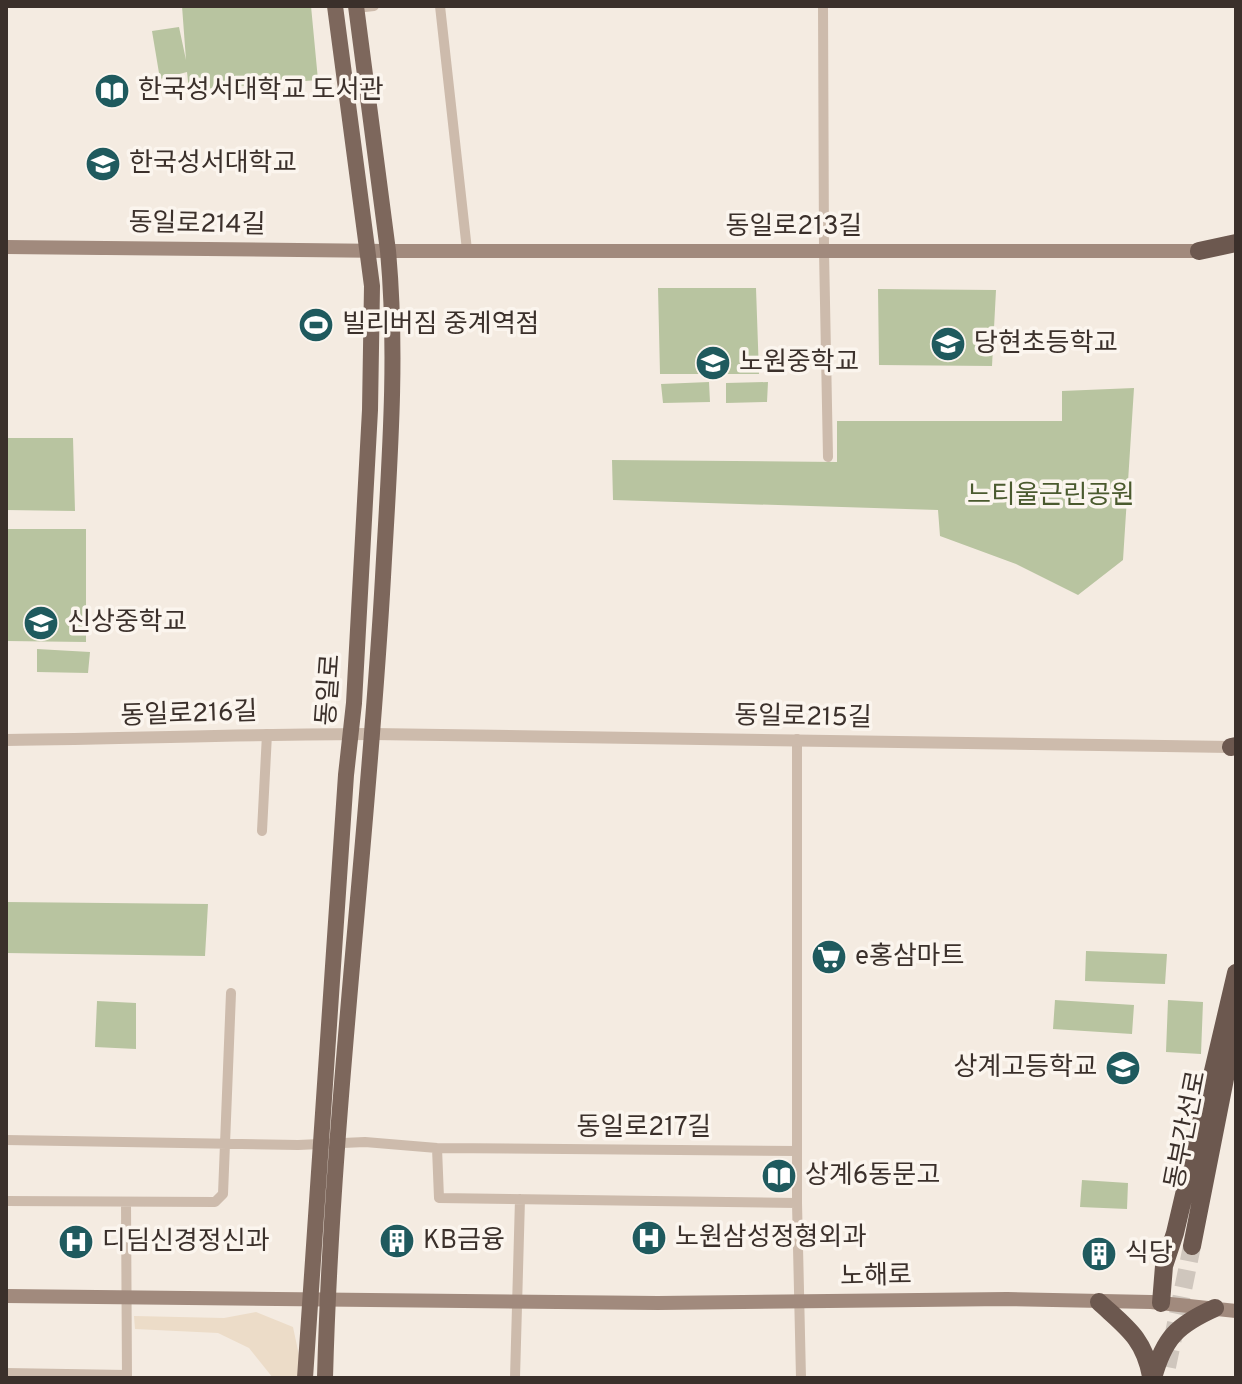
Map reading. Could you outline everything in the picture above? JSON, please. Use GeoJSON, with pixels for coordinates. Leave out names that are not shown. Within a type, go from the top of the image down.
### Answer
{"type":"FeatureCollection","features":[{"type":"Feature","properties":{"kind":"highway"},"geometry":{"type":"LineString","coordinates":[[1199,251],[1236,243]]}},
{"type":"Feature","properties":{"kind":"highway"},"geometry":{"type":"LineString","coordinates":[[1199,251],[1216,250],[1236,255]]}},
{"type":"Feature","properties":{"kind":"highway"},"geometry":{"type":"LineString","coordinates":[[1161,1303],[1164,1266],[1175,1233],[1236,973]]}},
{"type":"Feature","properties":{"kind":"highway","name":"동부간선로"},"geometry":{"type":"LineString","coordinates":[[1192,1246],[1236,1023]]}},
{"type":"Feature","properties":{"kind":"highway"},"geometry":{"type":"LineString","coordinates":[[1099,1302],[1137,1338],[1159,1375]]}},
{"type":"Feature","properties":{"kind":"highway"},"geometry":{"type":"LineString","coordinates":[[1159,1375],[1164,1345],[1175,1331],[1191,1318],[1215,1308]]}},
{"type":"Feature","properties":{"kind":"main road","name":"동일로"},"geometry":{"type":"LineString","coordinates":[[325,1378],[330,1301],[329,1143],[370,410],[372,286],[335,6]]}},
{"type":"Feature","properties":{"kind":"main road","name":"동일로"},"geometry":{"type":"LineString","coordinates":[[305,1378],[310,1301],[373,734],[392,412],[388,251],[356,7]]}},
{"type":"Feature","properties":{"kind":"main road","name":"동일로214길"},"geometry":{"type":"LineString","coordinates":[[6,247],[388,251]]}},
{"type":"Feature","properties":{"kind":"main road","name":"동일로213길"},"geometry":{"type":"LineString","coordinates":[[388,251],[1199,251]]}},
{"type":"Feature","properties":{"kind":"main road","name":"노해로"},"geometry":{"type":"LineString","coordinates":[[6,1296],[801,1303],[1007,1299],[1161,1303],[1235,1311]]}},
{"type":"Feature","properties":{"kind":"street","name":"동일로"},"geometry":{"type":"LineString","coordinates":[[356,7],[374,6]]}},
{"type":"Feature","properties":{"kind":"street"},"geometry":{"type":"LineString","coordinates":[[440,6],[467,250]]}},
{"type":"Feature","properties":{"kind":"street"},"geometry":{"type":"LineString","coordinates":[[823,6],[828,457]]}},
{"type":"Feature","properties":{"kind":"street"},"geometry":{"type":"LineString","coordinates":[[262,831],[267,734]]}},
{"type":"Feature","properties":{"kind":"street","name":"동일로216길"},"geometry":{"type":"LineString","coordinates":[[6,740],[373,734]]}},
{"type":"Feature","properties":{"kind":"street","name":"동일로215길"},"geometry":{"type":"LineString","coordinates":[[373,734],[1234,747]]}},
{"type":"Feature","properties":{"kind":"street"},"geometry":{"type":"LineString","coordinates":[[797,739],[797,1203],[801,1378]]}},
{"type":"Feature","properties":{"kind":"street"},"geometry":{"type":"LineString","coordinates":[[6,1201],[215,1202],[223,1194],[231,993]]}},
{"type":"Feature","properties":{"kind":"street","name":"동일로217길"},"geometry":{"type":"LineString","coordinates":[[6,1140],[224,1145],[365,1142],[437,1148],[797,1151]]}},
{"type":"Feature","properties":{"kind":"street"},"geometry":{"type":"LineString","coordinates":[[437,1148],[439,1198],[797,1203]]}},
{"type":"Feature","properties":{"kind":"street"},"geometry":{"type":"LineString","coordinates":[[515,1378],[520,1199]]}},
{"type":"Feature","properties":{"kind":"street"},"geometry":{"type":"LineString","coordinates":[[6,1373],[127,1377],[126,1202]]}},
{"type":"Feature","properties":{"kind":"green space"},"geometry":{"type":"Polygon","coordinates":[[[182,6],[311,6],[318,80],[189,90],[187,72],[160,79],[152,31],[179,27],[186,60],[182,6]]]}},
{"type":"Feature","properties":{"kind":"green space"},"geometry":{"type":"Polygon","coordinates":[[[658,288],[756,288],[759,374],[660,374],[658,288]]]}},
{"type":"Feature","properties":{"kind":"green space"},"geometry":{"type":"Polygon","coordinates":[[[878,289],[996,290],[992,366],[879,365],[878,289]]]}},
{"type":"Feature","properties":{"kind":"green space"},"geometry":{"type":"Polygon","coordinates":[[[709,382],[710,402],[663,403],[661,384],[709,382]]]}},
{"type":"Feature","properties":{"kind":"green space"},"geometry":{"type":"Polygon","coordinates":[[[768,382],[767,402],[726,403],[726,383],[768,382]]]}},
{"type":"Feature","properties":{"kind":"green space","name":"느티울근린공원"},"geometry":{"type":"Polygon","coordinates":[[[1134,388],[1123,560],[1078,595],[1016,564],[940,536],[938,510],[613,500],[612,460],[837,462],[837,421],[1062,421],[1062,391],[1134,388]]]}},
{"type":"Feature","properties":{"kind":"green space"},"geometry":{"type":"Polygon","coordinates":[[[6,438],[73,438],[75,511],[6,510],[6,438]]]}},
{"type":"Feature","properties":{"kind":"green space"},"geometry":{"type":"Polygon","coordinates":[[[6,529],[86,529],[86,642],[6,641],[6,529]]]}},
{"type":"Feature","properties":{"kind":"green space"},"geometry":{"type":"Polygon","coordinates":[[[37,649],[90,652],[88,673],[37,672],[37,649]]]}},
{"type":"Feature","properties":{"kind":"green space"},"geometry":{"type":"Polygon","coordinates":[[[6,902],[208,904],[205,956],[6,953],[6,902]]]}},
{"type":"Feature","properties":{"kind":"green space"},"geometry":{"type":"Polygon","coordinates":[[[1086,951],[1167,954],[1165,984],[1085,981],[1086,951]]]}},
{"type":"Feature","properties":{"kind":"green space"},"geometry":{"type":"Polygon","coordinates":[[[1055,1000],[1134,1005],[1132,1034],[1053,1029],[1055,1000]]]}},
{"type":"Feature","properties":{"kind":"green space"},"geometry":{"type":"Polygon","coordinates":[[[1168,1000],[1203,1002],[1201,1054],[1166,1052],[1168,1000]]]}},
{"type":"Feature","properties":{"kind":"green space"},"geometry":{"type":"Polygon","coordinates":[[[97,1001],[136,1003],[136,1049],[95,1047],[97,1001]]]}},
{"type":"Feature","properties":{"kind":"green space"},"geometry":{"type":"Polygon","coordinates":[[[1082,1180],[1128,1183],[1127,1209],[1080,1207],[1082,1180]]]}},
{"type":"Feature","properties":{"kind":"shaded area"},"geometry":{"type":"Polygon","coordinates":[[[256,1312],[293,1327],[300,1360],[300,1378],[273,1378],[249,1348],[218,1333],[135,1329],[134,1316],[224,1318],[256,1312]]]}},
{"type":"Feature","properties":{"kind":"tunnel"},"geometry":{"type":"LineString","coordinates":[[1167,1367],[1192,1246]]}},
{"type":"Feature","properties":{"kind":"place","name":"한국성서대학교 도서관"},"geometry":{"type":"Point","coordinates":[112,91]}},
{"type":"Feature","properties":{"kind":"place","name":"한국성서대학교"},"geometry":{"type":"Point","coordinates":[103,164]}},
{"type":"Feature","properties":{"kind":"place","name":"빌리버짐 중계역점"},"geometry":{"type":"Point","coordinates":[316,325]}},
{"type":"Feature","properties":{"kind":"place","name":"당현초등학교"},"geometry":{"type":"Point","coordinates":[948,344]}},
{"type":"Feature","properties":{"kind":"place","name":"노원중학교"},"geometry":{"type":"Point","coordinates":[713,363]}},
{"type":"Feature","properties":{"kind":"place","name":"신상중학교"},"geometry":{"type":"Point","coordinates":[41,623]}},
{"type":"Feature","properties":{"kind":"place","name":"e홍삼마트"},"geometry":{"type":"Point","coordinates":[829,957]}},
{"type":"Feature","properties":{"kind":"place","name":"상계고등학교"},"geometry":{"type":"Point","coordinates":[1123,1068]}},
{"type":"Feature","properties":{"kind":"place","name":"상계6동문고"},"geometry":{"type":"Point","coordinates":[779,1176]}},
{"type":"Feature","properties":{"kind":"place","name":"노원삼성정형외과"},"geometry":{"type":"Point","coordinates":[649,1238]}},
{"type":"Feature","properties":{"kind":"place","name":"KB금융"},"geometry":{"type":"Point","coordinates":[397,1241]}},
{"type":"Feature","properties":{"kind":"place","name":"디딤신경정신과"},"geometry":{"type":"Point","coordinates":[76,1242]}},
{"type":"Feature","properties":{"kind":"place","name":"식당"},"geometry":{"type":"Point","coordinates":[1099,1254]}}]}
